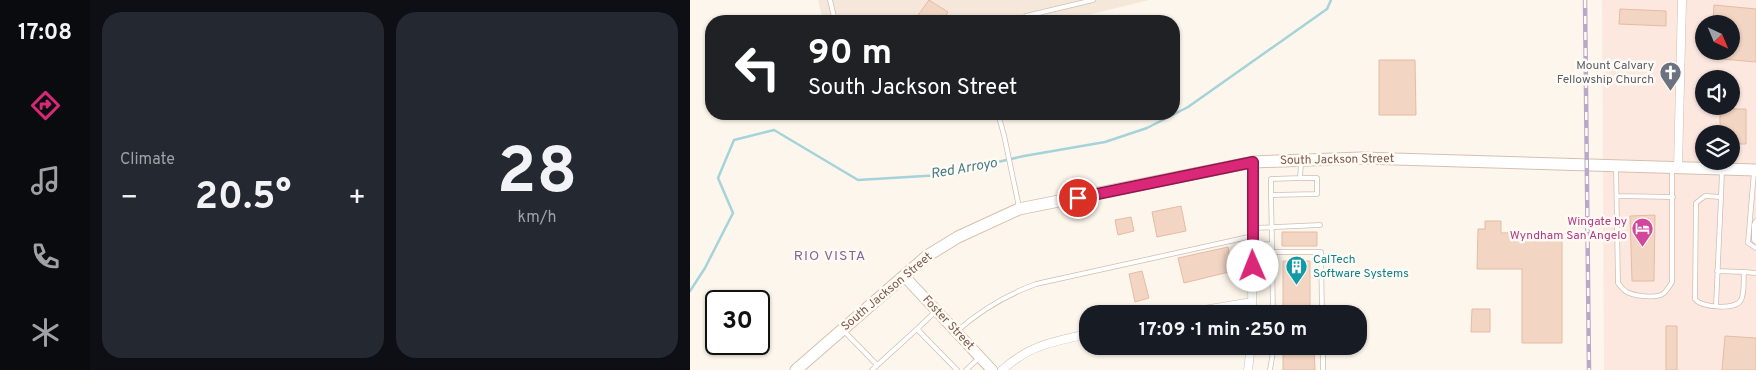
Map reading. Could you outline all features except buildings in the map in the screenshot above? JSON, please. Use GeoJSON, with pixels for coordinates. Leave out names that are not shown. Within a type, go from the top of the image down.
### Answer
{"type":"FeatureCollection","features":[{"type":"Feature","properties":{"kind":"main road","name":"South Jackson Street"},"geometry":{"type":"LineString","coordinates":[[796,370],[927,256],[958,236],[1019,209],[1253,162],[1362,158],[1695,168]]}},
{"type":"Feature","properties":{"kind":"main road","name":"South Jackson Street"},"geometry":{"type":"LineString","coordinates":[[1740,170],[1755,170]]}},
{"type":"Feature","properties":{"kind":"street"},"geometry":{"type":"LineString","coordinates":[[1675,167],[1682,0]]}},
{"type":"Feature","properties":{"kind":"street"},"geometry":{"type":"LineString","coordinates":[[1234,305],[1252,302],[1253,162]]}},
{"type":"Feature","properties":{"kind":"street","name":"Foster Street"},"geometry":{"type":"LineString","coordinates":[[904,276],[992,370]]}},
{"type":"Feature","properties":{"kind":"street"},"geometry":{"type":"LineString","coordinates":[[1002,370],[1015,358],[1030,349],[1046,343],[1079,336]]}},
{"type":"Feature","properties":{"kind":"street"},"geometry":{"type":"LineString","coordinates":[[1248,370],[1250,355]]}},
{"type":"Feature","properties":{"kind":"lane"},"geometry":{"type":"LineString","coordinates":[[830,0],[834,15]]}},
{"type":"Feature","properties":{"kind":"lane"},"geometry":{"type":"LineString","coordinates":[[1030,15],[1093,0]]}},
{"type":"Feature","properties":{"kind":"lane"},"geometry":{"type":"LineString","coordinates":[[1000,120],[1019,209]]}},
{"type":"Feature","properties":{"kind":"lane"},"geometry":{"type":"LineString","coordinates":[[1300,178],[1301,160]]}},
{"type":"Feature","properties":{"kind":"lane"},"geometry":{"type":"LineString","coordinates":[[1616,165],[1618,283],[1631,294],[1649,296],[1661,295],[1669,288],[1672,282],[1675,167]]}},
{"type":"Feature","properties":{"kind":"lane"},"geometry":{"type":"LineString","coordinates":[[1716,306],[1722,170]]}},
{"type":"Feature","properties":{"kind":"lane"},"geometry":{"type":"LineString","coordinates":[[1755,170],[1754,201],[1748,243],[1756,248]]}},
{"type":"Feature","properties":{"kind":"lane"},"geometry":{"type":"LineString","coordinates":[[1271,195],[1316,194],[1317,178],[1272,180],[1271,195],[1271,226],[1273,305]]}},
{"type":"Feature","properties":{"kind":"lane"},"geometry":{"type":"LineString","coordinates":[[1616,196],[1673,197]]}},
{"type":"Feature","properties":{"kind":"lane"},"geometry":{"type":"LineString","coordinates":[[1721,197],[1705,196],[1696,203],[1694,299],[1702,306],[1733,306],[1739,303],[1742,298],[1744,272]]}},
{"type":"Feature","properties":{"kind":"lane"},"geometry":{"type":"LineString","coordinates":[[1756,221],[1754,225],[1754,240],[1756,242]]}},
{"type":"Feature","properties":{"kind":"lane"},"geometry":{"type":"LineString","coordinates":[[956,332],[974,316],[992,304],[1014,292],[1036,284],[1253,232],[1271,226],[1320,225]]}},
{"type":"Feature","properties":{"kind":"lane"},"geometry":{"type":"LineString","coordinates":[[1253,245],[1272,244]]}},
{"type":"Feature","properties":{"kind":"lane"},"geometry":{"type":"LineString","coordinates":[[1272,252],[1322,252],[1322,305]]}},
{"type":"Feature","properties":{"kind":"lane"},"geometry":{"type":"LineString","coordinates":[[1253,266],[1273,266]]}},
{"type":"Feature","properties":{"kind":"lane"},"geometry":{"type":"LineString","coordinates":[[1717,271],[1756,273]]}},
{"type":"Feature","properties":{"kind":"lane"},"geometry":{"type":"LineString","coordinates":[[872,370],[937,311]]}},
{"type":"Feature","properties":{"kind":"lane"},"geometry":{"type":"LineString","coordinates":[[843,329],[878,365]]}},
{"type":"Feature","properties":{"kind":"lane"},"geometry":{"type":"LineString","coordinates":[[917,329],[957,370]]}},
{"type":"Feature","properties":{"kind":"lane"},"geometry":{"type":"LineString","coordinates":[[1270,370],[1272,355]]}},
{"type":"Feature","properties":{"kind":"lane"},"geometry":{"type":"LineString","coordinates":[[1323,355],[1323,370]]}},
{"type":"Feature","properties":{"kind":"lane"},"geometry":{"type":"LineString","coordinates":[[966,370],[980,357]]}},
{"type":"Feature","properties":{"kind":"shaded area"},"geometry":{"type":"Polygon","coordinates":[[[818,0],[1149,0],[1088,15],[822,15],[818,0]]]}},
{"type":"Feature","properties":{"kind":"shaded area"},"geometry":{"type":"Polygon","coordinates":[[[1602,0],[1756,0],[1756,370],[1604,370],[1602,0]]]}},
{"type":"Feature","properties":{"kind":"waterway","name":"Red Arroyo"},"geometry":{"type":"LineString","coordinates":[[1180,111],[1327,9],[1331,0]]}},
{"type":"Feature","properties":{"kind":"waterway","name":"Red Arroyo"},"geometry":{"type":"LineString","coordinates":[[690,291],[705,268],[733,213],[718,178],[734,140],[774,130],[858,180],[941,175],[1024,156],[1105,142],[1147,128],[1163,120]]}},
{"type":"Feature","properties":{"kind":"railway"},"geometry":{"type":"LineString","coordinates":[[1585,0],[1589,370]]}},
{"type":"Feature","properties":{"kind":"place","name":"Mount Calvary Fellowship Church"},"geometry":{"type":"Point","coordinates":[1670,92]}},
{"type":"Feature","properties":{"kind":"place","name":"Wingate by Wyndham San Angelo"},"geometry":{"type":"Point","coordinates":[1643,248]}},
{"type":"Feature","properties":{"kind":"place","name":"CalTech Software Systems"},"geometry":{"type":"Point","coordinates":[1297,286]}},
{"type":"Feature","properties":{"kind":"district","name":"RIO VISTA"},"geometry":{"type":"Point","coordinates":[830,256]}},
{"type":"Feature","properties":{"kind":"route"},"geometry":{"type":"LineString","coordinates":[[1078,198],[1253,162],[1253,266]]}}]}
